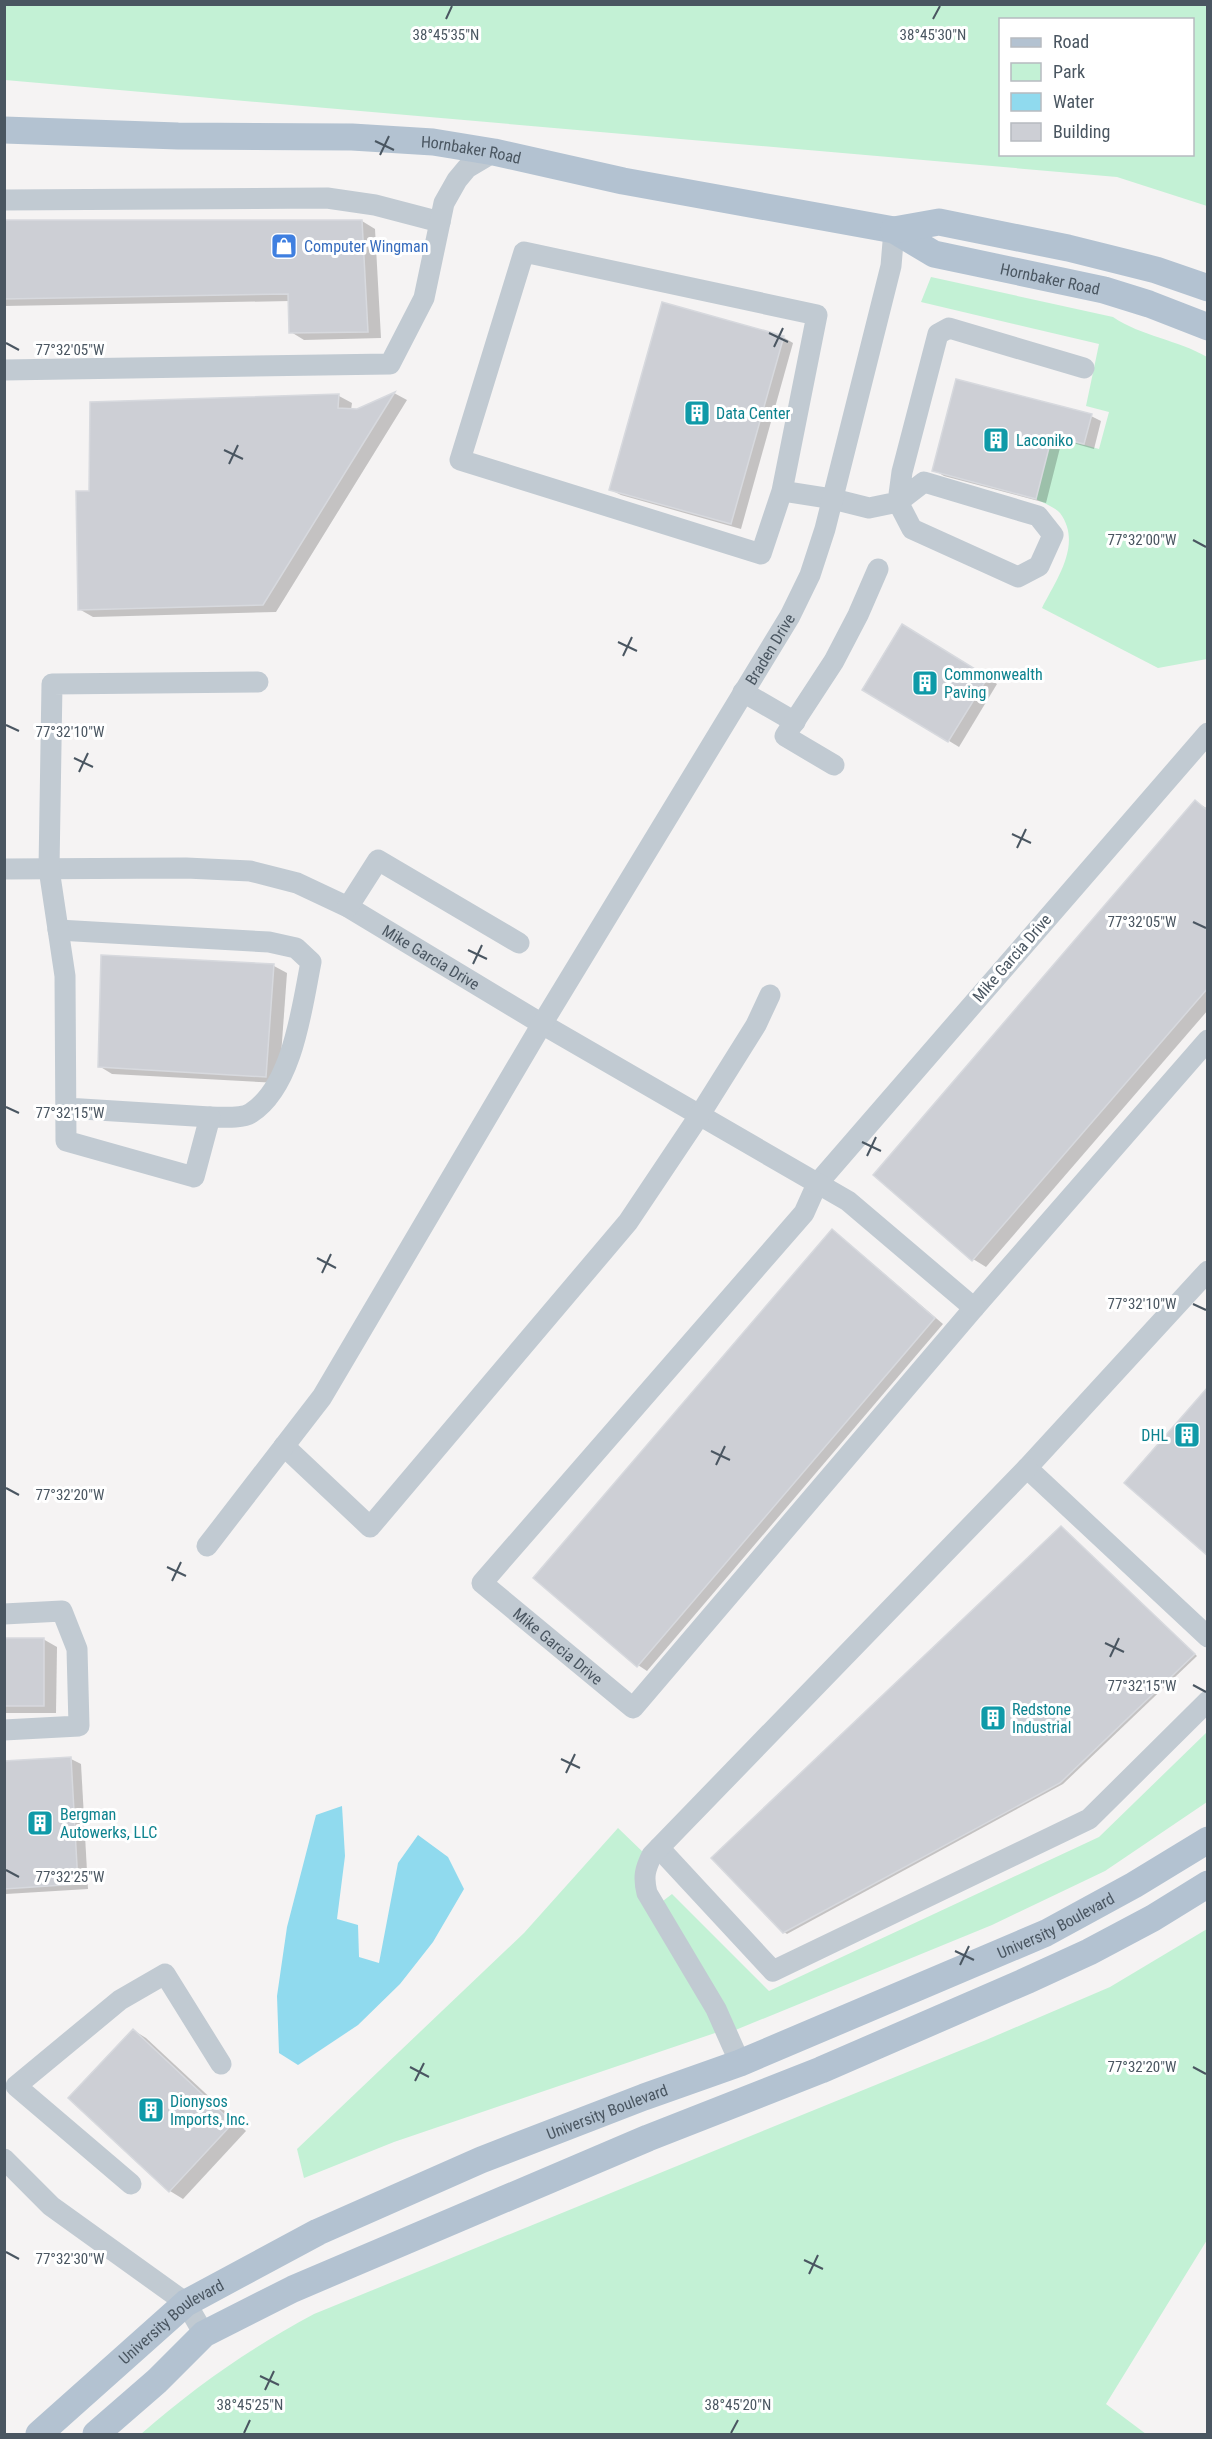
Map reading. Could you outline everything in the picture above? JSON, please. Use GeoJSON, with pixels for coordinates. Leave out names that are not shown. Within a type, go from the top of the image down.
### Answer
{"type":"FeatureCollection","features":[{"type":"Feature","properties":{"kind":"main road","name":"Hornbaker Road"},"geometry":{"type":"LineString","coordinates":[[4,130],[178,136],[352,136],[434,142],[494,152],[623,181],[894,230],[939,222],[1068,248],[1156,270],[1208,288]]}},
{"type":"Feature","properties":{"kind":"main road","name":"Hornbaker Road"},"geometry":{"type":"LineString","coordinates":[[894,230],[934,254],[1104,290],[1149,304],[1208,327]]}},
{"type":"Feature","properties":{"kind":"main road","name":"University Boulevard"},"geometry":{"type":"LineString","coordinates":[[39,2434],[186,2303],[318,2232],[481,2160],[644,2097],[740,2063],[1046,1933],[1134,1885],[1208,1840]]}},
{"type":"Feature","properties":{"kind":"main road","name":"University Boulevard"},"geometry":{"type":"LineString","coordinates":[[96,2434],[157,2381],[204,2334],[293,2289],[479,2208],[821,2070],[1028,1980],[1089,1952],[1153,1918],[1208,1884]]}},
{"type":"Feature","properties":{"kind":"street"},"geometry":{"type":"LineString","coordinates":[[4,370],[390,364],[424,297],[444,203],[467,168],[494,152]]}},
{"type":"Feature","properties":{"kind":"street"},"geometry":{"type":"LineString","coordinates":[[4,200],[327,198],[375,205],[440,222]]}},
{"type":"Feature","properties":{"kind":"street","name":"Braden Drive"},"geometry":{"type":"LineString","coordinates":[[207,1546],[322,1397],[542,1024],[790,616],[810,575],[833,499],[891,266],[894,230]]}},
{"type":"Feature","properties":{"kind":"street"},"geometry":{"type":"LineString","coordinates":[[524,252],[817,315],[782,491],[761,554],[460,460],[524,252]]}},
{"type":"Feature","properties":{"kind":"street"},"geometry":{"type":"LineString","coordinates":[[782,491],[833,499],[869,508],[898,502],[924,482],[1038,516],[1053,535],[1038,566],[1018,577],[912,529],[898,502],[902,472],[938,334],[949,328],[1084,368]]}},
{"type":"Feature","properties":{"kind":"street"},"geometry":{"type":"LineString","coordinates":[[834,765],[785,736],[834,661],[858,615],[878,569]]}},
{"type":"Feature","properties":{"kind":"street"},"geometry":{"type":"LineString","coordinates":[[210,1117],[194,1177],[66,1141],[65,976],[49,869],[52,684],[258,682]]}},
{"type":"Feature","properties":{"kind":"street"},"geometry":{"type":"LineString","coordinates":[[744,692],[795,722]]}},
{"type":"Feature","properties":{"kind":"street","name":"Mike Garcia Drive"},"geometry":{"type":"LineString","coordinates":[[1208,733],[817,1184],[804,1213],[482,1583],[633,1708],[974,1308],[1208,1040]]}},
{"type":"Feature","properties":{"kind":"street"},"geometry":{"type":"LineString","coordinates":[[348,908],[378,860],[519,943]]}},
{"type":"Feature","properties":{"kind":"street","name":"Mike Garcia Drive"},"geometry":{"type":"LineString","coordinates":[[4,869],[186,868],[250,871],[297,883],[348,908],[542,1024],[848,1201],[974,1308]]}},
{"type":"Feature","properties":{"kind":"street"},"geometry":{"type":"LineString","coordinates":[[58,930],[268,942],[296,948],[311,962],[294,1046],[271,1094],[249,1115],[210,1117],[66,1108]]}},
{"type":"Feature","properties":{"kind":"street"},"geometry":{"type":"LineString","coordinates":[[284,1446],[370,1527],[628,1222],[756,1025],[770,995]]}},
{"type":"Feature","properties":{"kind":"street"},"geometry":{"type":"LineString","coordinates":[[740,2063],[716,2009],[647,1893],[645,1868],[659,1848],[1027,1468],[1208,1271]]}},
{"type":"Feature","properties":{"kind":"street"},"geometry":{"type":"LineString","coordinates":[[1027,1468],[1208,1637]]}},
{"type":"Feature","properties":{"kind":"street"},"geometry":{"type":"LineString","coordinates":[[4,1614],[62,1611],[77,1648],[79,1725],[4,1730]]}},
{"type":"Feature","properties":{"kind":"street"},"geometry":{"type":"LineString","coordinates":[[659,1848],[773,1971],[1089,1819],[1208,1701]]}},
{"type":"Feature","properties":{"kind":"street"},"geometry":{"type":"LineString","coordinates":[[131,2184],[10,2090],[120,2001],[165,1974],[221,2064]]}},
{"type":"Feature","properties":{"kind":"street"},"geometry":{"type":"LineString","coordinates":[[4,2159],[51,2206],[186,2303],[204,2334]]}},
{"type":"Feature","properties":{"kind":"green space"},"geometry":{"type":"Polygon","coordinates":[[[4,5],[1207,5],[1207,206],[1117,177],[5,80],[4,5]]]}},
{"type":"Feature","properties":{"kind":"green space"},"geometry":{"type":"Polygon","coordinates":[[[931,277],[1113,317],[1135,329],[1184,346],[1207,357],[1207,659],[1158,668],[1042,608],[1065,562],[1069,537],[1060,513],[1036,499],[1052,436],[1099,449],[1109,412],[1086,406],[1099,344],[921,302],[931,277]]]}},
{"type":"Feature","properties":{"kind":"green space"},"geometry":{"type":"Polygon","coordinates":[[[1207,1732],[1207,1802],[1105,1871],[992,1925],[733,2031],[659,1904],[672,1894],[769,1991],[1099,1837],[1207,1732]]]}},
{"type":"Feature","properties":{"kind":"green space"},"geometry":{"type":"Polygon","coordinates":[[[618,1828],[646,1855],[638,1867],[718,2032],[394,2142],[304,2178],[297,2149],[524,1933],[618,1828]]]}},
{"type":"Feature","properties":{"kind":"green space"},"geometry":{"type":"Polygon","coordinates":[[[1207,1929],[1207,2240],[1106,2404],[1146,2434],[141,2434],[224,2369],[314,2314],[986,2040],[1110,1987],[1207,1929]]]}},
{"type":"Feature","properties":{"kind":"water"},"geometry":{"type":"Polygon","coordinates":[[[342,1806],[345,1856],[337,1919],[358,1925],[359,1957],[379,1963],[398,1863],[418,1835],[448,1857],[464,1889],[433,1942],[400,1984],[358,2025],[298,2065],[279,2053],[277,1996],[287,1927],[316,1815],[342,1806]]]}},
{"type":"Feature","properties":{"kind":"building"},"geometry":{"type":"Polygon","coordinates":[[[4,220],[362,220],[368,332],[289,333],[288,294],[4,299],[4,220]]]}},
{"type":"Feature","properties":{"kind":"building","name":"Data Center"},"geometry":{"type":"Polygon","coordinates":[[[662,302],[784,336],[731,524],[609,490],[662,302]]]}},
{"type":"Feature","properties":{"kind":"building","name":"Laconiko"},"geometry":{"type":"Polygon","coordinates":[[[956,379],[1092,414],[1084,444],[1052,436],[1036,499],[932,471],[956,379]]]}},
{"type":"Feature","properties":{"kind":"building"},"geometry":{"type":"Polygon","coordinates":[[[395,392],[263,605],[78,610],[76,491],[89,491],[90,402],[339,394],[338,408],[357,409],[395,392]]]}},
{"type":"Feature","properties":{"kind":"building","name":"Commonwealth Paving"},"geometry":{"type":"Polygon","coordinates":[[[902,624],[988,677],[948,742],[862,690],[902,624]]]}},
{"type":"Feature","properties":{"kind":"building"},"geometry":{"type":"Polygon","coordinates":[[[1195,800],[1208,811],[1208,988],[972,1261],[873,1175],[1195,800]]]}},
{"type":"Feature","properties":{"kind":"building"},"geometry":{"type":"Polygon","coordinates":[[[101,955],[274,964],[266,1077],[98,1067],[101,955]]]}},
{"type":"Feature","properties":{"kind":"building"},"geometry":{"type":"Polygon","coordinates":[[[832,1229],[935,1318],[637,1667],[533,1578],[832,1229]]]}},
{"type":"Feature","properties":{"kind":"building","name":"DHL"},"geometry":{"type":"Polygon","coordinates":[[[1208,1387],[1208,1556],[1124,1483],[1208,1387]]]}},
{"type":"Feature","properties":{"kind":"building","name":"Redstone Industrial"},"geometry":{"type":"Polygon","coordinates":[[[1061,1526],[1195,1654],[1060,1783],[783,1933],[711,1858],[1061,1526]]]}},
{"type":"Feature","properties":{"kind":"building"},"geometry":{"type":"Polygon","coordinates":[[[4,1638],[44,1638],[44,1706],[4,1706],[4,1638]]]}},
{"type":"Feature","properties":{"kind":"building","name":"Bergman Autowerks, LLC"},"geometry":{"type":"Polygon","coordinates":[[[71,1757],[78,1884],[4,1889],[4,1761],[71,1757]]]}},
{"type":"Feature","properties":{"kind":"building","name":"Dionysos Imports, Inc."},"geometry":{"type":"Polygon","coordinates":[[[133,2029],[233,2123],[169,2192],[68,2098],[133,2029]]]}},
{"type":"Feature","properties":{"kind":"place","name":"Computer Wingman"},"geometry":{"type":"Point","coordinates":[284,246]}},
{"type":"Feature","properties":{"kind":"place","name":"Data Center"},"geometry":{"type":"Point","coordinates":[697,413]}},
{"type":"Feature","properties":{"kind":"place","name":"Laconiko"},"geometry":{"type":"Point","coordinates":[996,440]}},
{"type":"Feature","properties":{"kind":"place","name":"Commonwealth Paving"},"geometry":{"type":"Point","coordinates":[925,683]}},
{"type":"Feature","properties":{"kind":"place","name":"DHL"},"geometry":{"type":"Point","coordinates":[1187,1435]}},
{"type":"Feature","properties":{"kind":"place","name":"Redstone Industrial"},"geometry":{"type":"Point","coordinates":[993,1718]}},
{"type":"Feature","properties":{"kind":"place","name":"Bergman Autowerks, LLC"},"geometry":{"type":"Point","coordinates":[40,1823]}},
{"type":"Feature","properties":{"kind":"place","name":"Dionysos Imports, Inc."},"geometry":{"type":"Point","coordinates":[151,2110]}}]}
